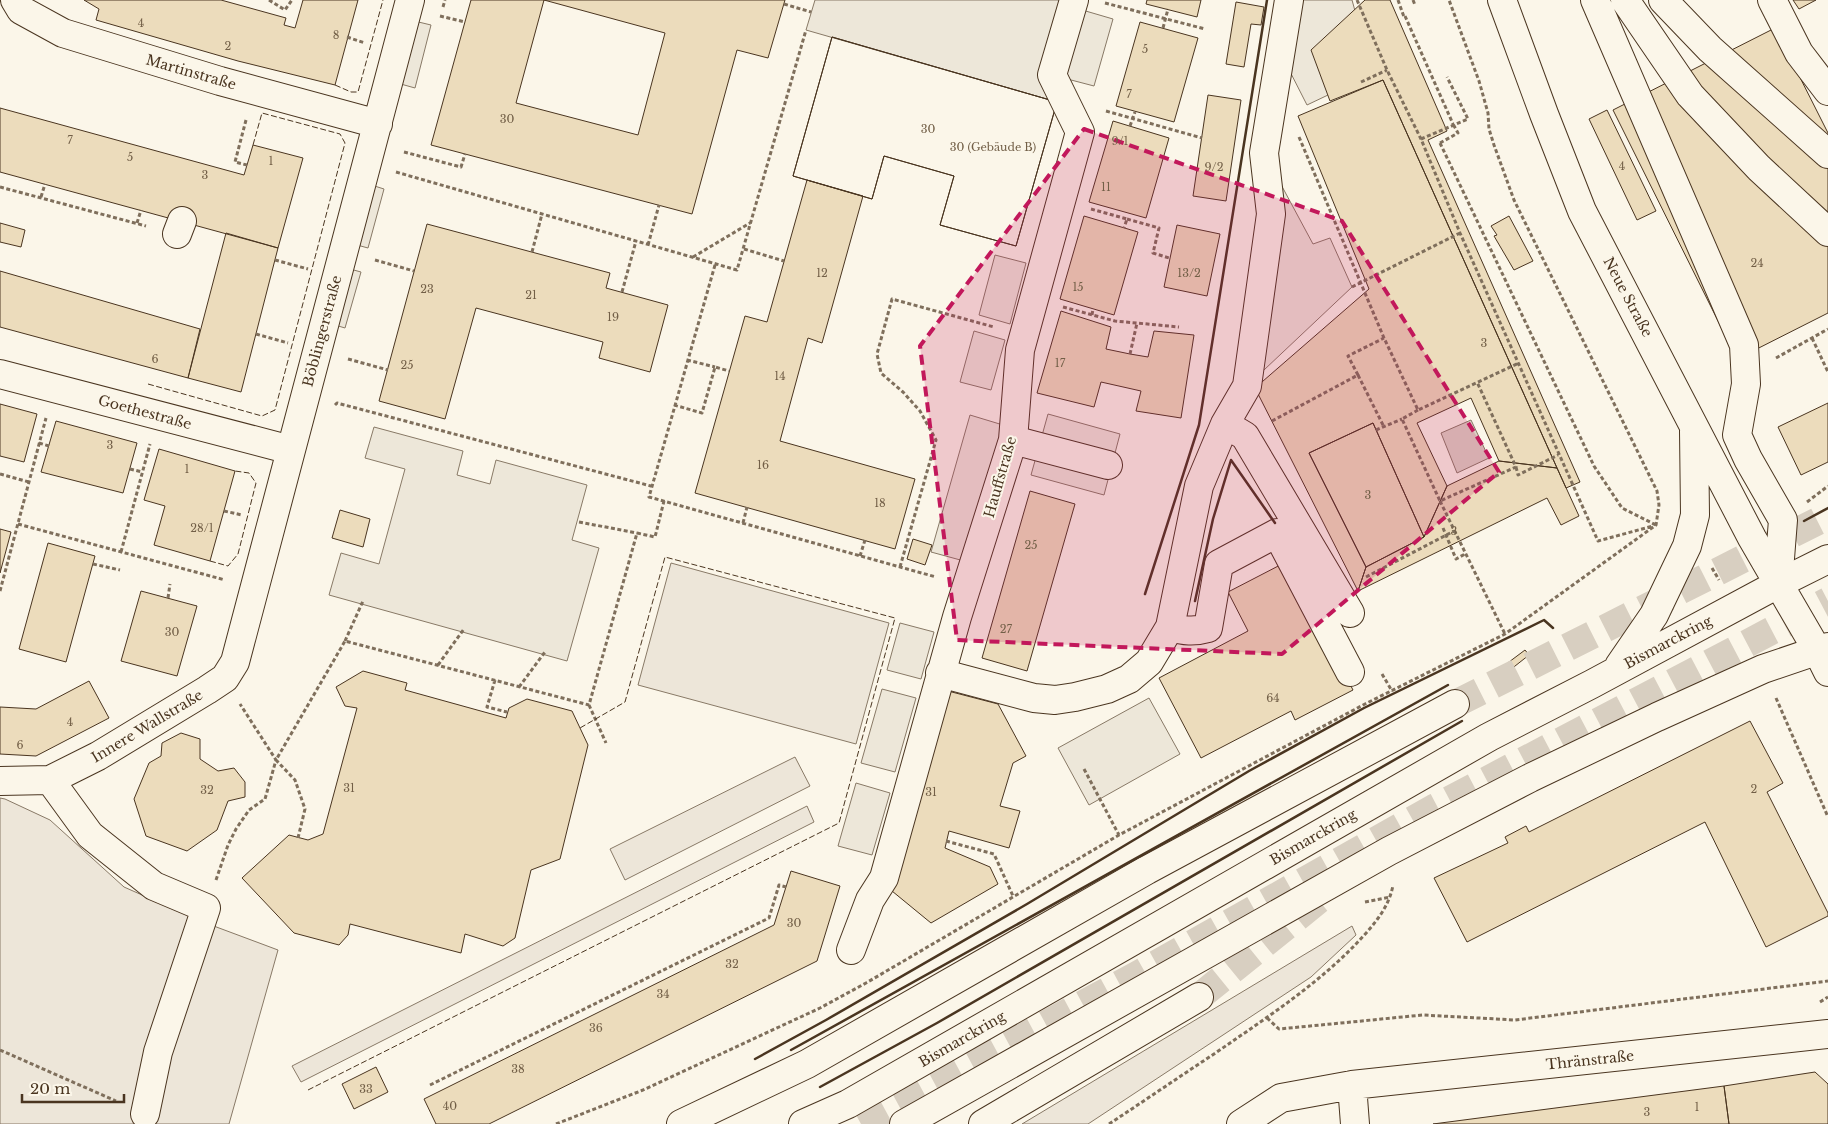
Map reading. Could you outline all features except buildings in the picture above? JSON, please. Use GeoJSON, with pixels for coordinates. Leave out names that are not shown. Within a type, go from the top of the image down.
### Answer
{"type":"FeatureCollection","features":[{"type":"Feature","properties":{"kind":"main road","name":"Martinstraße"},"geometry":{"type":"LineString","coordinates":[[15,0],[21,10],[63,33],[220,81],[378,124]]}},
{"type":"Feature","properties":{"kind":"main road","name":"Böblingerstraße"},"geometry":{"type":"LineString","coordinates":[[230,670],[254,588],[410,0]]}},
{"type":"Feature","properties":{"kind":"main road","name":"Hauffstraße"},"geometry":{"type":"LineString","coordinates":[[851,950],[870,900],[884,878],[940,673],[1013,440],[1020,350],[1080,132],[1052,75],[1074,0]]}},
{"type":"Feature","properties":{"kind":"main road"},"geometry":{"type":"LineString","coordinates":[[940,673],[1034,698],[1055,700],[1074,697],[1107,689],[1130,679],[1149,662],[1170,627],[1199,486],[1235,430],[1247,386],[1271,214],[1264,153],[1290,0]]}},
{"type":"Feature","properties":{"kind":"main road","name":"Neue Straße"},"geometry":{"type":"LineString","coordinates":[[1502,0],[1582,211],[1694,423],[1752,538],[1778,584],[1824,656]]}},
{"type":"Feature","properties":{"kind":"main road"},"geometry":{"type":"LineString","coordinates":[[1595,0],[1744,345],[1746,384],[1737,435],[1748,459],[1783,520],[1778,584]]}},
{"type":"Feature","properties":{"kind":"main road"},"geometry":{"type":"LineString","coordinates":[[1626,0],[1690,95],[1759,168],[1828,232]]}},
{"type":"Feature","properties":{"kind":"main road"},"geometry":{"type":"LineString","coordinates":[[1648,0],[1702,80],[1759,142],[1828,208]]}},
{"type":"Feature","properties":{"kind":"main road"},"geometry":{"type":"LineString","coordinates":[[1663,0],[1710,48],[1828,154]]}},
{"type":"Feature","properties":{"kind":"main road"},"geometry":{"type":"LineString","coordinates":[[1772,0],[1799,54],[1828,91]]}},
{"type":"Feature","properties":{"kind":"main road","name":"Goethestraße"},"geometry":{"type":"LineString","coordinates":[[0,374],[290,450]]}},
{"type":"Feature","properties":{"kind":"main road"},"geometry":{"type":"LineString","coordinates":[[1617,670],[1654,615],[1687,546],[1695,515],[1694,423]]}},
{"type":"Feature","properties":{"kind":"main road"},"geometry":{"type":"LineString","coordinates":[[1235,430],[1344,603]]}},
{"type":"Feature","properties":{"kind":"main road"},"geometry":{"type":"LineString","coordinates":[[1013,440],[1108,465]]}},
{"type":"Feature","properties":{"kind":"main road"},"geometry":{"type":"LineString","coordinates":[[1170,627],[1196,632],[1214,629],[1219,564],[1277,533],[1350,672]]}},
{"type":"Feature","properties":{"kind":"main road","name":"Bismarckring"},"geometry":{"type":"LineString","coordinates":[[803,1124],[857,1099],[1489,736],[1828,559]]}},
{"type":"Feature","properties":{"kind":"main road"},"geometry":{"type":"LineString","coordinates":[[904,1124],[1389,851],[1530,778],[1763,669],[1824,656]]}},
{"type":"Feature","properties":{"kind":"main road","name":"Innere Wallstraße"},"geometry":{"type":"LineString","coordinates":[[0,781],[50,780],[98,756],[208,690],[230,670]]}},
{"type":"Feature","properties":{"kind":"main road"},"geometry":{"type":"LineString","coordinates":[[681,1124],[807,1064],[1147,870],[1455,704]]}},
{"type":"Feature","properties":{"kind":"main road"},"geometry":{"type":"LineString","coordinates":[[50,780],[90,836],[154,886],[206,908],[158,1052],[145,1114]]}},
{"type":"Feature","properties":{"kind":"main road"},"geometry":{"type":"LineString","coordinates":[[983,1124],[1199,997]]}},
{"type":"Feature","properties":{"kind":"main road","name":"Thränstraße"},"geometry":{"type":"LineString","coordinates":[[1241,1124],[1281,1098],[1352,1084],[1828,1034]]}},
{"type":"Feature","properties":{"kind":"main road"},"geometry":{"type":"LineString","coordinates":[[1352,1084],[1355,1124]]}},
{"type":"Feature","properties":{"kind":"path"},"geometry":{"type":"LineString","coordinates":[[269,0],[284,10],[292,0]]}},
{"type":"Feature","properties":{"kind":"path"},"geometry":{"type":"LineString","coordinates":[[1357,0],[1387,70],[1421,139],[1460,233],[1598,541],[1656,525]]}},
{"type":"Feature","properties":{"kind":"path"},"geometry":{"type":"LineString","coordinates":[[1398,0],[1406,22],[1405,16],[1458,133],[1440,142],[1594,466],[1622,508],[1656,525]]}},
{"type":"Feature","properties":{"kind":"path"},"geometry":{"type":"LineString","coordinates":[[1413,0],[1415,5]]}},
{"type":"Feature","properties":{"kind":"path"},"geometry":{"type":"LineString","coordinates":[[556,1124],[644,1090],[820,1008],[866,983],[1119,835],[1357,708],[1505,634],[1656,525],[1659,505],[1657,491],[1511,193],[1489,128],[1488,113],[1479,81],[1448,0]]}},
{"type":"Feature","properties":{"kind":"path"},"geometry":{"type":"LineString","coordinates":[[1104,2],[1205,29]]}},
{"type":"Feature","properties":{"kind":"path"},"geometry":{"type":"LineString","coordinates":[[784,4],[811,12]]}},
{"type":"Feature","properties":{"kind":"path"},"geometry":{"type":"LineString","coordinates":[[1163,28],[1168,9]]}},
{"type":"Feature","properties":{"kind":"path"},"geometry":{"type":"LineString","coordinates":[[440,16],[465,22]]}},
{"type":"Feature","properties":{"kind":"path"},"geometry":{"type":"LineString","coordinates":[[367,164],[714,265],[737,270],[806,30]]}},
{"type":"Feature","properties":{"kind":"path"},"geometry":{"type":"LineString","coordinates":[[1361,82],[1387,70]]}},
{"type":"Feature","properties":{"kind":"path"},"geometry":{"type":"LineString","coordinates":[[1421,139],[1468,119],[1447,77]]}},
{"type":"Feature","properties":{"kind":"path"},"geometry":{"type":"LineString","coordinates":[[1274,88],[1292,119],[1384,338],[1418,410]]}},
{"type":"Feature","properties":{"kind":"path"},"geometry":{"type":"LineString","coordinates":[[1130,126],[1135,112]]}},
{"type":"Feature","properties":{"kind":"path"},"geometry":{"type":"LineString","coordinates":[[1132,119],[1202,138]]}},
{"type":"Feature","properties":{"kind":"path"},"geometry":{"type":"LineString","coordinates":[[240,141],[235,162],[247,165]]}},
{"type":"Feature","properties":{"kind":"path"},"geometry":{"type":"LineString","coordinates":[[404,152],[461,167],[465,154]]}},
{"type":"Feature","properties":{"kind":"path"},"geometry":{"type":"LineString","coordinates":[[41,197],[45,184]]}},
{"type":"Feature","properties":{"kind":"path"},"geometry":{"type":"LineString","coordinates":[[0,187],[138,223],[180,228]]}},
{"type":"Feature","properties":{"kind":"path"},"geometry":{"type":"LineString","coordinates":[[1061,200],[1158,228],[1153,253],[1170,258]]}},
{"type":"Feature","properties":{"kind":"path"},"geometry":{"type":"LineString","coordinates":[[648,245],[659,205]]}},
{"type":"Feature","properties":{"kind":"path"},"geometry":{"type":"LineString","coordinates":[[138,223],[142,210]]}},
{"type":"Feature","properties":{"kind":"path"},"geometry":{"type":"LineString","coordinates":[[532,252],[542,214]]}},
{"type":"Feature","properties":{"kind":"path"},"geometry":{"type":"LineString","coordinates":[[1124,228],[1127,218]]}},
{"type":"Feature","properties":{"kind":"path"},"geometry":{"type":"LineString","coordinates":[[693,258],[751,223]]}},
{"type":"Feature","properties":{"kind":"path"},"geometry":{"type":"LineString","coordinates":[[1352,287],[1460,233]]}},
{"type":"Feature","properties":{"kind":"path"},"geometry":{"type":"LineString","coordinates":[[622,292],[636,241]]}},
{"type":"Feature","properties":{"kind":"path"},"geometry":{"type":"LineString","coordinates":[[744,249],[784,261]]}},
{"type":"Feature","properties":{"kind":"path"},"geometry":{"type":"LineString","coordinates":[[375,260],[414,271]]}},
{"type":"Feature","properties":{"kind":"path"},"geometry":{"type":"LineString","coordinates":[[714,265],[649,497],[967,587]]}},
{"type":"Feature","properties":{"kind":"path"},"geometry":{"type":"LineString","coordinates":[[900,567],[936,440],[920,410],[881,373],[877,354],[892,299],[1024,335]]}},
{"type":"Feature","properties":{"kind":"path"},"geometry":{"type":"LineString","coordinates":[[1034,299],[1092,315],[1137,323],[1179,327]]}},
{"type":"Feature","properties":{"kind":"path"},"geometry":{"type":"LineString","coordinates":[[1092,315],[1093,309]]}},
{"type":"Feature","properties":{"kind":"path"},"geometry":{"type":"LineString","coordinates":[[1130,354],[1137,323]]}},
{"type":"Feature","properties":{"kind":"path"},"geometry":{"type":"LineString","coordinates":[[1384,338],[1348,356],[1384,427]]}},
{"type":"Feature","properties":{"kind":"path"},"geometry":{"type":"LineString","coordinates":[[1812,338],[1828,372]]}},
{"type":"Feature","properties":{"kind":"path"},"geometry":{"type":"LineString","coordinates":[[348,359],[388,370]]}},
{"type":"Feature","properties":{"kind":"path"},"geometry":{"type":"LineString","coordinates":[[687,360],[730,371]]}},
{"type":"Feature","properties":{"kind":"path"},"geometry":{"type":"LineString","coordinates":[[1376,430],[1519,363]]}},
{"type":"Feature","properties":{"kind":"path"},"geometry":{"type":"LineString","coordinates":[[674,405],[702,413],[715,367]]}},
{"type":"Feature","properties":{"kind":"path"},"geometry":{"type":"LineString","coordinates":[[1235,430],[1358,375]]}},
{"type":"Feature","properties":{"kind":"path"},"geometry":{"type":"LineString","coordinates":[[1476,382],[1516,467],[1518,476],[1558,455]]}},
{"type":"Feature","properties":{"kind":"path"},"geometry":{"type":"LineString","coordinates":[[0,591],[54,388]]}},
{"type":"Feature","properties":{"kind":"path"},"geometry":{"type":"LineString","coordinates":[[330,410],[337,403],[651,486]]}},
{"type":"Feature","properties":{"kind":"path"},"geometry":{"type":"LineString","coordinates":[[121,552],[158,415]]}},
{"type":"Feature","properties":{"kind":"path"},"geometry":{"type":"LineString","coordinates":[[1402,418],[1454,531],[1505,634]]}},
{"type":"Feature","properties":{"kind":"path"},"geometry":{"type":"LineString","coordinates":[[39,443],[49,446]]}},
{"type":"Feature","properties":{"kind":"path"},"geometry":{"type":"LineString","coordinates":[[1440,501],[1516,467]]}},
{"type":"Feature","properties":{"kind":"path"},"geometry":{"type":"LineString","coordinates":[[130,469],[142,472]]}},
{"type":"Feature","properties":{"kind":"path"},"geometry":{"type":"LineString","coordinates":[[0,474],[29,482]]}},
{"type":"Feature","properties":{"kind":"path"},"geometry":{"type":"LineString","coordinates":[[579,522],[655,538],[664,501]]}},
{"type":"Feature","properties":{"kind":"path"},"geometry":{"type":"LineString","coordinates":[[743,523],[747,508]]}},
{"type":"Feature","properties":{"kind":"path"},"geometry":{"type":"LineString","coordinates":[[18,524],[254,588]]}},
{"type":"Feature","properties":{"kind":"path"},"geometry":{"type":"LineString","coordinates":[[1443,528],[1456,559],[1465,554]]}},
{"type":"Feature","properties":{"kind":"path"},"geometry":{"type":"LineString","coordinates":[[1344,603],[1454,531]]}},
{"type":"Feature","properties":{"kind":"path"},"geometry":{"type":"LineString","coordinates":[[606,743],[589,705],[637,533]]}},
{"type":"Feature","properties":{"kind":"path"},"geometry":{"type":"LineString","coordinates":[[860,556],[865,540]]}},
{"type":"Feature","properties":{"kind":"path"},"geometry":{"type":"LineString","coordinates":[[93,564],[120,570]]}},
{"type":"Feature","properties":{"kind":"path"},"geometry":{"type":"LineString","coordinates":[[168,598],[170,584]]}},
{"type":"Feature","properties":{"kind":"path"},"geometry":{"type":"LineString","coordinates":[[206,908],[228,845],[236,829],[249,810],[265,799],[276,760],[345,641],[363,600]]}},
{"type":"Feature","properties":{"kind":"path"},"geometry":{"type":"LineString","coordinates":[[438,665],[464,630]]}},
{"type":"Feature","properties":{"kind":"path"},"geometry":{"type":"LineString","coordinates":[[345,641],[589,705]]}},
{"type":"Feature","properties":{"kind":"path"},"geometry":{"type":"LineString","coordinates":[[520,687],[545,652]]}},
{"type":"Feature","properties":{"kind":"path"},"geometry":{"type":"LineString","coordinates":[[230,670],[230,690],[276,760],[296,780],[305,810],[298,838]]}},
{"type":"Feature","properties":{"kind":"path"},"geometry":{"type":"LineString","coordinates":[[495,680],[487,706],[508,712]]}},
{"type":"Feature","properties":{"kind":"path"},"geometry":{"type":"LineString","coordinates":[[1084,769],[1119,835]]}},
{"type":"Feature","properties":{"kind":"path"},"geometry":{"type":"LineString","coordinates":[[946,841],[994,854],[1013,896]]}},
{"type":"Feature","properties":{"kind":"path"},"geometry":{"type":"LineString","coordinates":[[1110,1124],[1267,1018],[1302,993],[1332,968],[1373,925],[1391,897],[1393,880],[1389,851]]}},
{"type":"Feature","properties":{"kind":"path"},"geometry":{"type":"LineString","coordinates":[[430,1085],[769,918],[779,884],[786,887]]}},
{"type":"Feature","properties":{"kind":"path"},"geometry":{"type":"LineString","coordinates":[[1267,1018],[1279,1029],[1423,1015],[1514,1020],[1828,981]]}},
{"type":"Feature","properties":{"kind":"path"},"geometry":{"type":"LineString","coordinates":[[0,1050],[145,1114]]}},
{"type":"Feature","properties":{"kind":"highlighted area"},"geometry":{"type":"Polygon","coordinates":[[[1084,129],[1342,221],[1499,472],[1282,654],[957,640],[920,346],[1084,129]]]}},
{"type":"Feature","properties":{"kind":"shaded area"},"geometry":{"type":"Polygon","coordinates":[[[815,0],[1074,0],[1072,7],[1113,19],[1094,86],[1052,75],[1057,102],[806,30],[815,0]]]}},
{"type":"Feature","properties":{"kind":"shaded area"},"geometry":{"type":"Polygon","coordinates":[[[1289,0],[1352,0],[1370,65],[1349,85],[1307,105],[1280,52],[1289,0]]]}},
{"type":"Feature","properties":{"kind":"shaded area"},"geometry":{"type":"Polygon","coordinates":[[[406,19],[431,25],[415,88],[390,81],[406,19]]]}},
{"type":"Feature","properties":{"kind":"shaded area"},"geometry":{"type":"Polygon","coordinates":[[[1264,153],[1313,244],[1330,238],[1352,287],[1247,386],[1264,153]]]}},
{"type":"Feature","properties":{"kind":"shaded area"},"geometry":{"type":"Polygon","coordinates":[[[362,182],[384,189],[368,248],[346,242],[362,182]]]}},
{"type":"Feature","properties":{"kind":"shaded area"},"geometry":{"type":"Polygon","coordinates":[[[995,255],[1026,263],[1010,324],[979,315],[995,255]]]}},
{"type":"Feature","properties":{"kind":"shaded area"},"geometry":{"type":"Polygon","coordinates":[[[339,266],[361,272],[345,328],[325,322],[339,266]]]}},
{"type":"Feature","properties":{"kind":"shaded area"},"geometry":{"type":"Polygon","coordinates":[[[974,331],[1005,340],[991,390],[960,382],[974,331]]]}},
{"type":"Feature","properties":{"kind":"shaded area"},"geometry":{"type":"Polygon","coordinates":[[[1048,414],[1120,434],[1104,495],[1031,475],[1048,414]]]}},
{"type":"Feature","properties":{"kind":"shaded area"},"geometry":{"type":"Polygon","coordinates":[[[970,415],[1003,425],[964,561],[931,552],[970,415]]]}},
{"type":"Feature","properties":{"kind":"shaded area"},"geometry":{"type":"Polygon","coordinates":[[[1471,420],[1489,458],[1457,473],[1441,433],[1471,420]]]}},
{"type":"Feature","properties":{"kind":"shaded area"},"geometry":{"type":"Polygon","coordinates":[[[374,427],[463,451],[457,475],[490,484],[496,460],[587,485],[572,540],[599,548],[567,661],[329,595],[341,553],[379,564],[405,469],[365,458],[374,427]]]}},
{"type":"Feature","properties":{"kind":"shaded area"},"geometry":{"type":"Polygon","coordinates":[[[671,563],[889,623],[856,744],[638,685],[671,563]]]}},
{"type":"Feature","properties":{"kind":"shaded area"},"geometry":{"type":"Polygon","coordinates":[[[900,623],[934,632],[921,679],[887,670],[900,623]]]}},
{"type":"Feature","properties":{"kind":"shaded area"},"geometry":{"type":"Polygon","coordinates":[[[882,689],[916,698],[895,772],[861,763],[882,689]]]}},
{"type":"Feature","properties":{"kind":"shaded area"},"geometry":{"type":"Polygon","coordinates":[[[1149,698],[1180,754],[1089,805],[1058,748],[1149,698]]]}},
{"type":"Feature","properties":{"kind":"shaded area"},"geometry":{"type":"Polygon","coordinates":[[[795,757],[810,786],[625,880],[610,849],[795,757]]]}},
{"type":"Feature","properties":{"kind":"shaded area"},"geometry":{"type":"Polygon","coordinates":[[[856,783],[890,793],[872,855],[838,846],[856,783]]]}},
{"type":"Feature","properties":{"kind":"shaded area"},"geometry":{"type":"Polygon","coordinates":[[[0,798],[50,820],[124,887],[203,922],[278,950],[229,1124],[0,1124],[0,798]]]}},
{"type":"Feature","properties":{"kind":"shaded area"},"geometry":{"type":"Polygon","coordinates":[[[807,806],[814,822],[301,1082],[292,1066],[807,806]]]}},
{"type":"Feature","properties":{"kind":"shaded area"},"geometry":{"type":"Polygon","coordinates":[[[1352,926],[1356,935],[1311,977],[1088,1124],[1022,1124],[1352,926]]]}},
{"type":"Feature","properties":{"kind":"tunnel"},"geometry":{"type":"LineString","coordinates":[[1455,704],[1828,516]]}},
{"type":"Feature","properties":{"kind":"tunnel"},"geometry":{"type":"LineString","coordinates":[[861,1124],[1137,975],[1434,808],[1828,601]]}},
{"type":"Feature","properties":{"kind":"tunnel"},"geometry":{"type":"LineString","coordinates":[[1199,997],[1322,897]]}},
{"type":"Feature","properties":{"kind":"fence"},"geometry":{"type":"LineString","coordinates":[[335,85],[351,92],[358,92],[383,0]]}},
{"type":"Feature","properties":{"kind":"fence"},"geometry":{"type":"LineString","coordinates":[[148,384],[262,416],[275,410],[345,143],[340,134],[262,113],[253,145]]}},
{"type":"Feature","properties":{"kind":"fence"},"geometry":{"type":"LineString","coordinates":[[210,561],[228,566],[238,554],[256,483],[249,473],[235,471]]}},
{"type":"Feature","properties":{"kind":"fence"},"geometry":{"type":"LineString","coordinates":[[308,1090],[839,823],[895,618],[665,557],[625,702],[580,728]]}},
{"type":"Feature","properties":{"kind":"wall"},"geometry":{"type":"LineString","coordinates":[[1145,594],[1199,425],[1267,0]]}},
{"type":"Feature","properties":{"kind":"wall"},"geometry":{"type":"LineString","coordinates":[[1195,601],[1213,519],[1231,460],[1275,523]]}},
{"type":"Feature","properties":{"kind":"wall"},"geometry":{"type":"LineString","coordinates":[[1804,521],[1828,508]]}},
{"type":"Feature","properties":{"kind":"wall"},"geometry":{"type":"LineString","coordinates":[[755,1059],[1027,904],[1249,771],[1364,708],[1544,620],[1553,628]]}},
{"type":"Feature","properties":{"kind":"wall"},"geometry":{"type":"LineString","coordinates":[[791,1050],[1448,685]]}},
{"type":"Feature","properties":{"kind":"wall"},"geometry":{"type":"LineString","coordinates":[[820,1087],[937,1023],[1462,721]]}}]}
